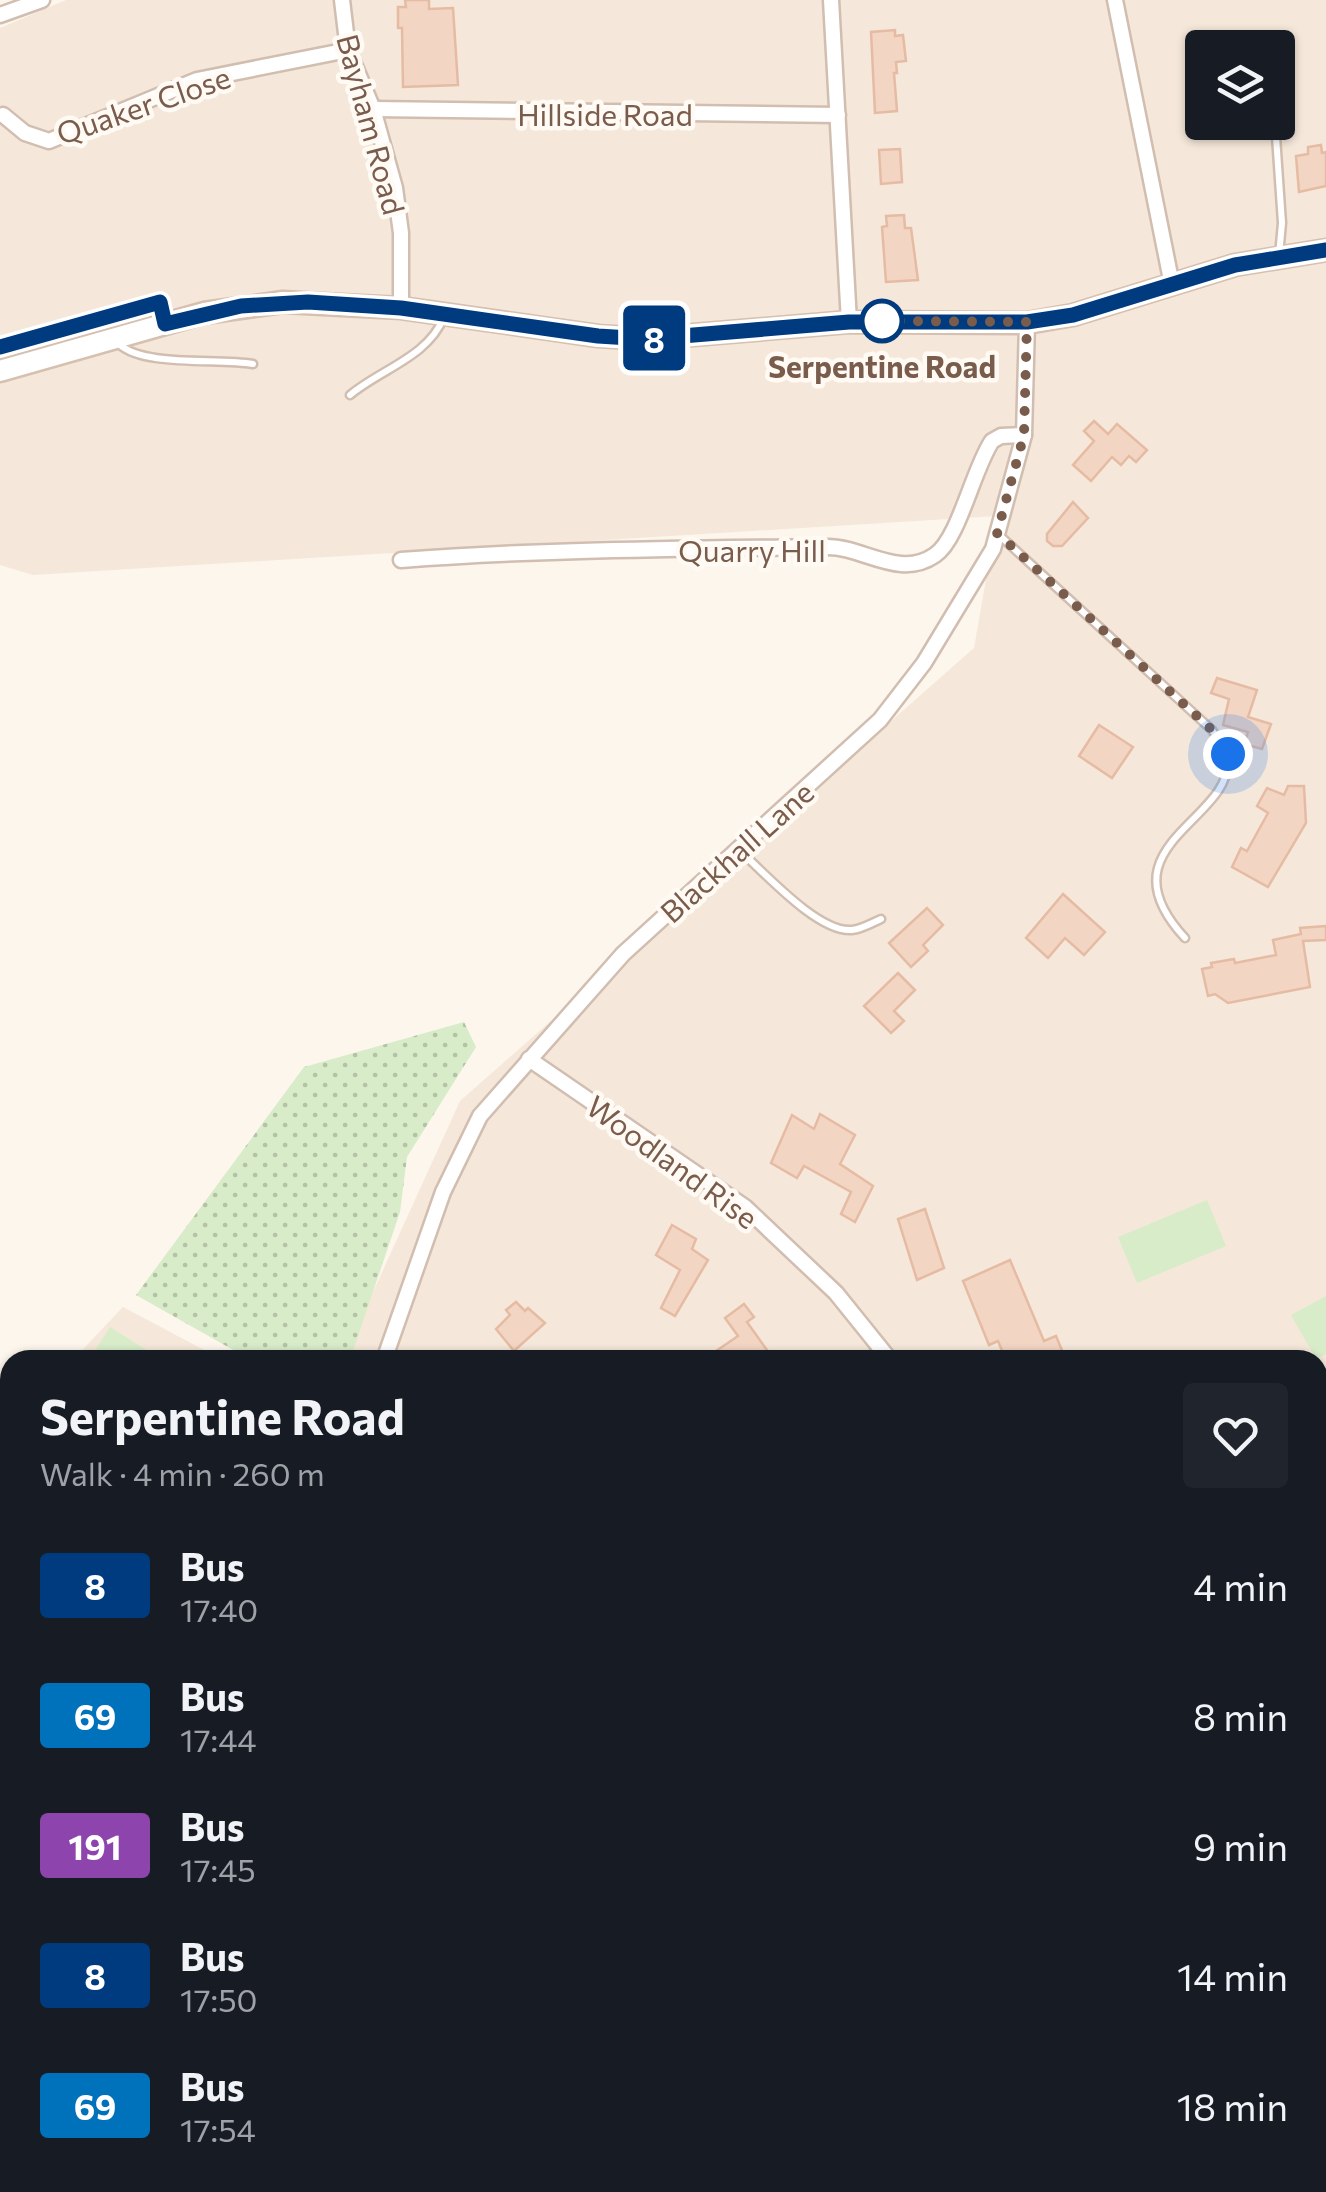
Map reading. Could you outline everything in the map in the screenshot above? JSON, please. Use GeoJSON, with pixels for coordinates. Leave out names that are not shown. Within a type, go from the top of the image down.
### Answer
{"type":"FeatureCollection","features":[{"type":"Feature","properties":{"kind":"main road"},"geometry":{"type":"LineString","coordinates":[[0,371],[204,313],[265,303],[323,302],[401,308],[598,336],[646,339],[849,322],[1027,322],[1073,315],[1235,265],[1326,250]]}},
{"type":"Feature","properties":{"kind":"street"},"geometry":{"type":"LineString","coordinates":[[0,15],[42,0]]}},
{"type":"Feature","properties":{"kind":"street","name":"Bayham Road"},"geometry":{"type":"LineString","coordinates":[[342,0],[348,50],[372,109],[394,188],[401,233],[401,308]]}},
{"type":"Feature","properties":{"kind":"street"},"geometry":{"type":"LineString","coordinates":[[831,0],[849,322]]}},
{"type":"Feature","properties":{"kind":"street"},"geometry":{"type":"LineString","coordinates":[[1115,0],[1172,285]]}},
{"type":"Feature","properties":{"kind":"street","name":"Quaker Close"},"geometry":{"type":"LineString","coordinates":[[3,115],[25,132],[49,141],[197,80],[348,50]]}},
{"type":"Feature","properties":{"kind":"street","name":"Hillside Road"},"geometry":{"type":"LineString","coordinates":[[372,109],[838,115]]}},
{"type":"Feature","properties":{"kind":"street"},"geometry":{"type":"LineString","coordinates":[[0,347],[160,302],[165,324]]}},
{"type":"Feature","properties":{"kind":"street","name":"Blackhall Lane"},"geometry":{"type":"LineString","coordinates":[[388,1350],[450,1177],[480,1116],[623,954],[880,720],[924,662],[993,548],[1024,435],[1027,322]]}},
{"type":"Feature","properties":{"kind":"street","name":"Quarry Hill"},"geometry":{"type":"LineString","coordinates":[[402,560],[479,554],[836,546],[906,565],[932,558],[949,540],[992,441],[1001,436],[1024,435]]}},
{"type":"Feature","properties":{"kind":"street","name":"Woodland Rise"},"geometry":{"type":"LineString","coordinates":[[529,1058],[745,1208],[836,1293],[882,1350]]}},
{"type":"Feature","properties":{"kind":"lane"},"geometry":{"type":"LineString","coordinates":[[1276,140],[1282,223],[1279,256]]}},
{"type":"Feature","properties":{"kind":"lane"},"geometry":{"type":"LineString","coordinates":[[350,394],[415,354],[430,341],[444,316]]}},
{"type":"Feature","properties":{"kind":"lane"},"geometry":{"type":"LineString","coordinates":[[115,339],[128,352],[142,357],[224,359],[253,364]]}},
{"type":"Feature","properties":{"kind":"lane"},"geometry":{"type":"LineString","coordinates":[[997,533],[1212,730],[1228,754],[1227,770],[1214,798],[1174,836],[1158,869],[1160,902],[1167,919],[1185,938]]}},
{"type":"Feature","properties":{"kind":"lane"},"geometry":{"type":"LineString","coordinates":[[738,849],[817,918],[838,929],[855,930],[881,920]]}},
{"type":"Feature","properties":{"kind":"shaded area"},"geometry":{"type":"Polygon","coordinates":[[[66,0],[1326,0],[1326,1350],[347,1350],[460,1101],[974,648],[997,516],[33,575],[0,565],[0,28],[66,0]]]}},
{"type":"Feature","properties":{"kind":"shaded area"},"geometry":{"type":"Polygon","coordinates":[[[123,1307],[204,1350],[82,1350],[123,1307]]]}},
{"type":"Feature","properties":{"kind":"green space"},"geometry":{"type":"Polygon","coordinates":[[[464,1022],[476,1047],[407,1157],[400,1212],[353,1350],[233,1350],[136,1295],[304,1067],[464,1022]]]}},
{"type":"Feature","properties":{"kind":"green space"},"geometry":{"type":"Polygon","coordinates":[[[1207,1200],[1226,1246],[1137,1283],[1118,1237],[1207,1200]]]}},
{"type":"Feature","properties":{"kind":"green space"},"geometry":{"type":"Polygon","coordinates":[[[1326,1296],[1326,1350],[1311,1350],[1291,1315],[1326,1296]]]}},
{"type":"Feature","properties":{"kind":"green space"},"geometry":{"type":"Polygon","coordinates":[[[110,1327],[146,1350],[95,1350],[110,1327]]]}},
{"type":"Feature","properties":{"kind":"building"},"geometry":{"type":"Polygon","coordinates":[[[405,0],[429,0],[429,9],[453,8],[458,85],[403,87],[398,7],[406,7],[405,0]]]}},
{"type":"Feature","properties":{"kind":"building"},"geometry":{"type":"Polygon","coordinates":[[[895,30],[895,36],[903,35],[906,61],[896,62],[894,73],[897,111],[875,113],[871,32],[895,30]]]}},
{"type":"Feature","properties":{"kind":"building"},"geometry":{"type":"Polygon","coordinates":[[[1321,145],[1322,153],[1326,152],[1326,186],[1299,192],[1296,156],[1308,154],[1308,147],[1321,145]]]}},
{"type":"Feature","properties":{"kind":"building"},"geometry":{"type":"Polygon","coordinates":[[[900,149],[902,182],[881,184],[879,150],[900,149]]]}},
{"type":"Feature","properties":{"kind":"building"},"geometry":{"type":"Polygon","coordinates":[[[904,215],[905,228],[911,228],[918,280],[886,282],[882,227],[887,226],[886,216],[904,215]]]}},
{"type":"Feature","properties":{"kind":"building"},"geometry":{"type":"Polygon","coordinates":[[[1094,421],[1108,434],[1117,424],[1147,450],[1136,462],[1129,456],[1121,465],[1112,457],[1091,481],[1073,465],[1094,441],[1084,431],[1094,421]]]}},
{"type":"Feature","properties":{"kind":"building"},"geometry":{"type":"Polygon","coordinates":[[[1073,502],[1088,518],[1062,546],[1053,546],[1047,541],[1047,534],[1073,502]]]}},
{"type":"Feature","properties":{"kind":"building"},"geometry":{"type":"Polygon","coordinates":[[[1217,678],[1257,690],[1248,717],[1271,724],[1262,749],[1244,744],[1248,732],[1223,725],[1229,699],[1211,693],[1217,678]]]}},
{"type":"Feature","properties":{"kind":"building"},"geometry":{"type":"Polygon","coordinates":[[[1099,725],[1133,747],[1112,778],[1079,756],[1099,725]]]}},
{"type":"Feature","properties":{"kind":"building"},"geometry":{"type":"Polygon","coordinates":[[[1288,786],[1304,786],[1306,823],[1268,887],[1232,867],[1241,848],[1247,851],[1268,813],[1257,806],[1267,788],[1284,795],[1288,786]]]}},
{"type":"Feature","properties":{"kind":"building"},"geometry":{"type":"Polygon","coordinates":[[[1063,894],[1105,932],[1084,955],[1065,938],[1048,958],[1026,938],[1063,894]]]}},
{"type":"Feature","properties":{"kind":"building"},"geometry":{"type":"Polygon","coordinates":[[[927,908],[943,925],[923,945],[928,951],[911,967],[889,943],[927,908]]]}},
{"type":"Feature","properties":{"kind":"building"},"geometry":{"type":"Polygon","coordinates":[[[1326,926],[1326,940],[1303,941],[1310,987],[1228,1003],[1215,994],[1208,996],[1202,969],[1212,967],[1211,963],[1276,955],[1273,940],[1301,934],[1300,928],[1326,926]]]}},
{"type":"Feature","properties":{"kind":"building"},"geometry":{"type":"Polygon","coordinates":[[[898,973],[915,990],[894,1011],[904,1021],[891,1033],[864,1006],[898,973]]]}},
{"type":"Feature","properties":{"kind":"building"},"geometry":{"type":"Polygon","coordinates":[[[820,1114],[855,1135],[840,1164],[873,1186],[855,1222],[841,1214],[851,1192],[804,1166],[797,1178],[771,1163],[792,1115],[814,1129],[820,1114]]]}},
{"type":"Feature","properties":{"kind":"building"},"geometry":{"type":"Polygon","coordinates":[[[925,1209],[944,1268],[917,1280],[898,1219],[925,1209]]]}},
{"type":"Feature","properties":{"kind":"building"},"geometry":{"type":"Polygon","coordinates":[[[672,1225],[696,1239],[692,1249],[708,1260],[675,1316],[661,1308],[680,1270],[656,1255],[672,1225]]]}},
{"type":"Feature","properties":{"kind":"building"},"geometry":{"type":"Polygon","coordinates":[[[1010,1260],[1044,1341],[1056,1336],[1062,1350],[1002,1350],[998,1341],[989,1345],[963,1281],[1010,1260]]]}},
{"type":"Feature","properties":{"kind":"building"},"geometry":{"type":"Polygon","coordinates":[[[516,1302],[545,1323],[513,1350],[496,1329],[510,1315],[506,1310],[516,1302]]]}},
{"type":"Feature","properties":{"kind":"building"},"geometry":{"type":"Polygon","coordinates":[[[744,1304],[754,1317],[747,1322],[767,1350],[718,1350],[738,1336],[725,1318],[744,1304]]]}},
{"type":"Feature","properties":{"kind":"bus line","name":"8"},"geometry":{"type":"LineString","coordinates":[[0,347],[160,302],[165,324],[241,306],[308,302],[401,308],[598,336],[646,339],[849,322],[1027,322],[1073,315],[1235,265],[1326,250]]}},
{"type":"Feature","properties":{"kind":"place","name":"Serpentine Road"},"geometry":{"type":"Point","coordinates":[882,321]}},
{"type":"Feature","properties":{"kind":"route"},"geometry":{"type":"LineString","coordinates":[[882,321],[1027,322],[1024,435],[997,533],[1212,730],[1228,754]]}}]}
